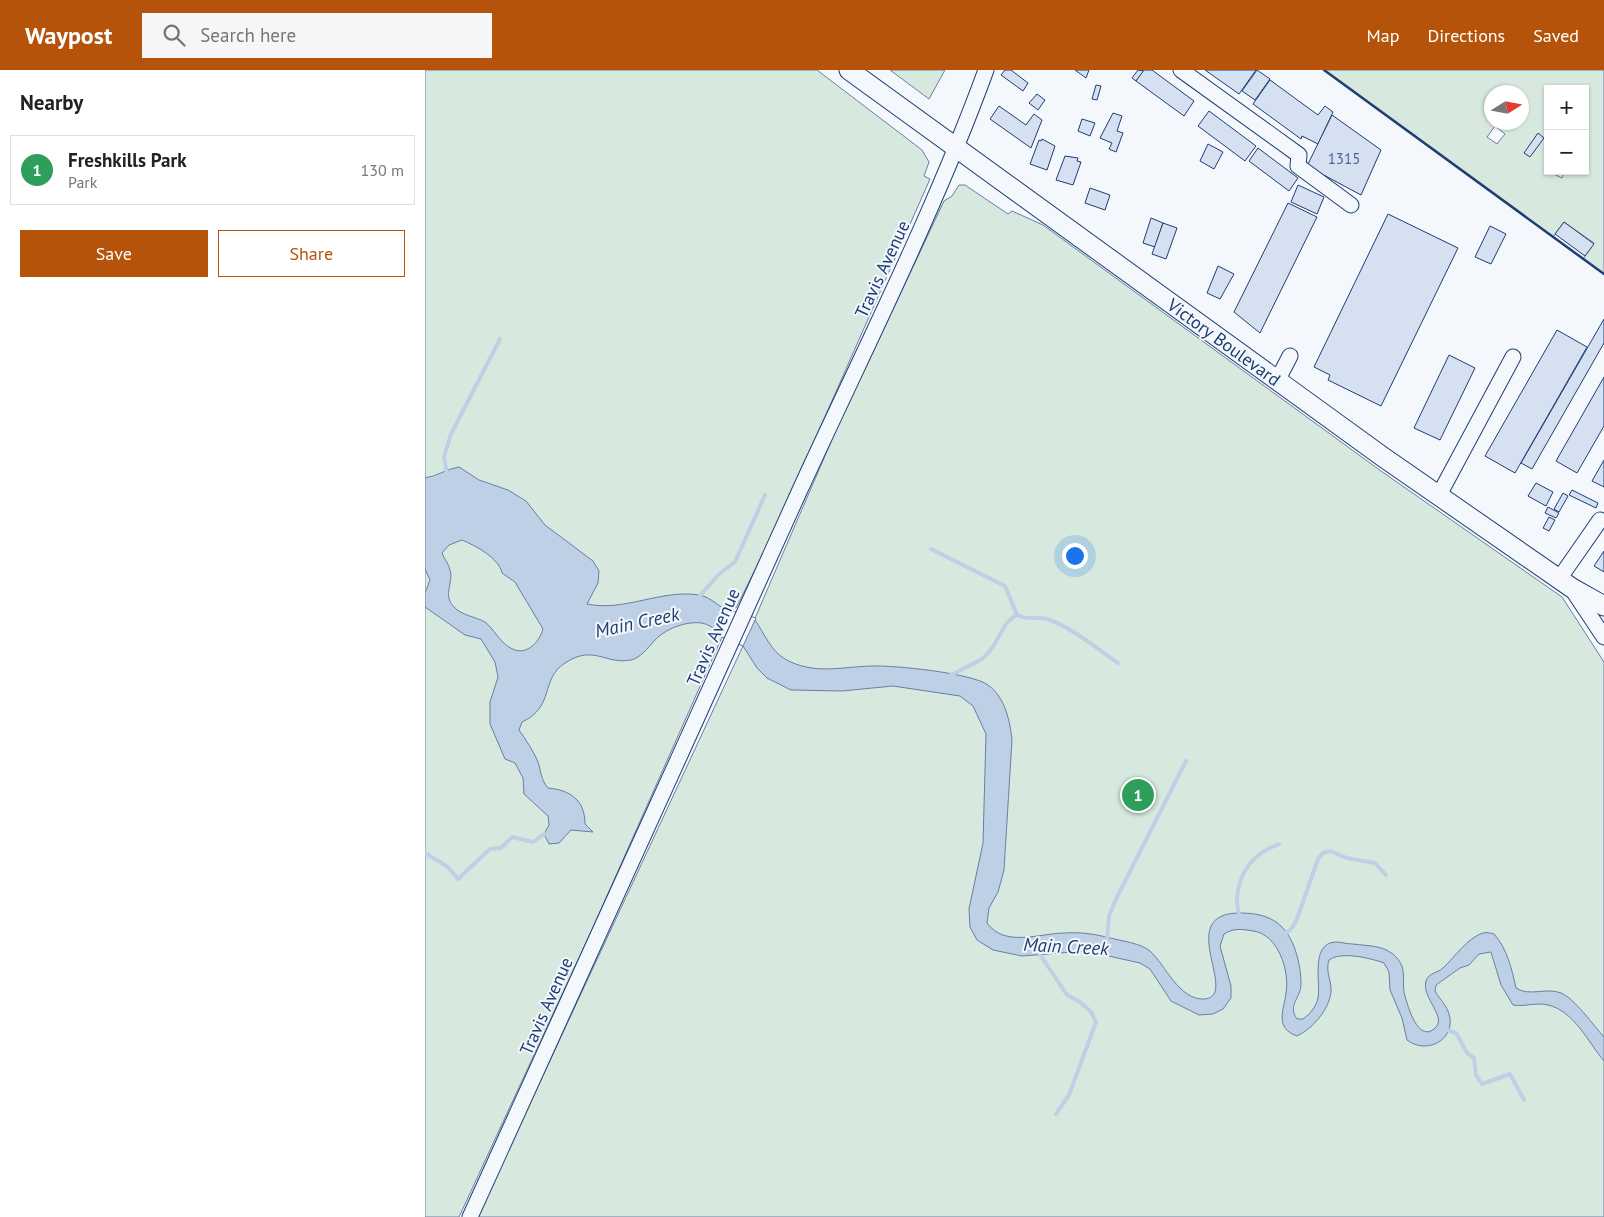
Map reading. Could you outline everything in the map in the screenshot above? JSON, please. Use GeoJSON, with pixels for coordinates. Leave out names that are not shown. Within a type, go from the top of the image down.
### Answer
{"type":"FeatureCollection","features":[{"type":"Feature","properties":{"kind":"main road","name":"Victory Boulevard"},"geometry":{"type":"LineString","coordinates":[[849,70],[1277,381],[1565,583],[1604,606]]}},
{"type":"Feature","properties":{"kind":"street","name":"Travis Avenue"},"geometry":{"type":"LineString","coordinates":[[470,1217],[746,609],[904,269],[957,148],[986,70]]}},
{"type":"Feature","properties":{"kind":"street"},"geometry":{"type":"LineString","coordinates":[[1181,70],[1299,155],[1298,166],[1351,205]]}},
{"type":"Feature","properties":{"kind":"street"},"geometry":{"type":"LineString","coordinates":[[1277,381],[1290,356]]}},
{"type":"Feature","properties":{"kind":"street"},"geometry":{"type":"LineString","coordinates":[[1439,495],[1513,357]]}},
{"type":"Feature","properties":{"kind":"street"},"geometry":{"type":"LineString","coordinates":[[1600,520],[1565,583],[1604,637]]}},
{"type":"Feature","properties":{"kind":"shaded area"},"geometry":{"type":"Polygon","coordinates":[[[425,70],[817,70],[922,150],[929,162],[924,176],[930,179],[774,532],[736,608],[731,606],[719,634],[722,637],[590,934],[459,1217],[425,1217],[425,70]]]}},
{"type":"Feature","properties":{"kind":"shaded area"},"geometry":{"type":"Polygon","coordinates":[[[890,70],[945,70],[929,99],[890,70]]]}},
{"type":"Feature","properties":{"kind":"shaded area"},"geometry":{"type":"Polygon","coordinates":[[[1324,70],[1604,70],[1604,274],[1583,259],[1594,243],[1564,222],[1553,237],[1324,70]]]}},
{"type":"Feature","properties":{"kind":"shaded area"},"geometry":{"type":"Polygon","coordinates":[[[959,185],[965,185],[1008,214],[1012,211],[1043,225],[1381,471],[1562,597],[1604,662],[1604,1217],[477,1217],[743,646],[837,428],[944,201],[952,196],[959,185]]]}},
{"type":"Feature","properties":{"kind":"water","name":"Main Creek"},"geometry":{"type":"Polygon","coordinates":[[[459,467],[479,480],[508,490],[526,501],[545,525],[593,561],[599,571],[598,583],[587,604],[615,605],[671,595],[699,595],[725,610],[755,620],[780,656],[796,664],[817,669],[871,666],[913,668],[966,677],[988,685],[994,690],[1006,710],[1012,740],[1004,870],[998,892],[989,908],[987,923],[994,931],[1013,937],[1082,933],[1136,944],[1146,948],[1156,957],[1180,988],[1196,998],[1205,999],[1214,994],[1216,984],[1209,939],[1211,926],[1221,917],[1240,913],[1259,915],[1276,922],[1282,927],[1295,950],[1300,968],[1301,984],[1293,1010],[1297,1019],[1303,1019],[1308,1015],[1317,1001],[1319,991],[1318,965],[1322,949],[1327,944],[1337,942],[1379,947],[1393,954],[1402,966],[1404,993],[1411,1015],[1423,1031],[1428,1032],[1438,1024],[1438,1019],[1437,1013],[1427,994],[1427,978],[1443,968],[1461,948],[1477,935],[1491,933],[1499,940],[1506,952],[1516,988],[1527,992],[1556,991],[1572,1000],[1604,1037],[1604,1061],[1573,1020],[1557,1008],[1544,1004],[1513,1005],[1501,985],[1491,952],[1479,954],[1469,965],[1460,968],[1436,985],[1435,991],[1449,1014],[1450,1026],[1447,1034],[1442,1039],[1429,1046],[1422,1046],[1407,1040],[1402,1018],[1390,990],[1389,972],[1384,963],[1356,956],[1334,957],[1329,960],[1328,969],[1331,992],[1327,1005],[1314,1024],[1303,1033],[1297,1036],[1290,1033],[1285,1028],[1282,1018],[1287,984],[1284,965],[1275,946],[1269,939],[1253,931],[1238,930],[1224,934],[1220,946],[1231,986],[1231,998],[1223,1009],[1213,1014],[1199,1015],[1171,1001],[1150,969],[1140,963],[1086,951],[1022,956],[993,950],[977,940],[970,927],[969,909],[983,843],[986,734],[973,706],[960,696],[893,686],[842,691],[791,690],[767,678],[757,668],[743,646],[718,635],[720,631],[707,624],[689,623],[670,630],[659,637],[641,655],[631,660],[622,661],[584,655],[565,663],[557,670],[552,677],[544,701],[539,709],[522,722],[519,730],[538,762],[548,788],[563,791],[575,798],[582,809],[585,824],[593,832],[571,830],[559,843],[549,844],[544,834],[549,825],[548,816],[524,794],[523,778],[515,763],[505,759],[490,724],[490,702],[498,677],[495,662],[481,639],[465,635],[425,607],[425,593],[430,580],[425,569],[425,478],[459,467]],[[462,540],[449,545],[442,553],[450,570],[449,598],[454,607],[485,622],[502,642],[509,647],[521,651],[531,647],[535,644],[543,629],[515,582],[502,573],[492,558],[480,549],[462,540]]]}},
{"type":"Feature","properties":{"kind":"pier"},"geometry":{"type":"Polygon","coordinates":[[[729,610],[756,618],[743,646],[718,635],[729,610]]]}},
{"type":"Feature","properties":{"kind":"building"},"geometry":{"type":"Polygon","coordinates":[[[1005,70],[1011,70],[1028,83],[1023,91],[1001,75],[1005,70]]]}},
{"type":"Feature","properties":{"kind":"building"},"geometry":{"type":"Polygon","coordinates":[[[1075,70],[1089,70],[1086,78],[1075,70]]]}},
{"type":"Feature","properties":{"kind":"building"},"geometry":{"type":"Polygon","coordinates":[[[1138,70],[1144,71],[1136,81],[1132,78],[1138,70]]]}},
{"type":"Feature","properties":{"kind":"building"},"geometry":{"type":"Polygon","coordinates":[[[1144,70],[1152,70],[1194,101],[1184,116],[1136,81],[1144,70]]]}},
{"type":"Feature","properties":{"kind":"building"},"geometry":{"type":"Polygon","coordinates":[[[1205,70],[1256,70],[1239,94],[1205,70]]]}},
{"type":"Feature","properties":{"kind":"building"},"geometry":{"type":"Polygon","coordinates":[[[1257,70],[1270,79],[1255,100],[1242,91],[1257,70]]]}},
{"type":"Feature","properties":{"kind":"building"},"geometry":{"type":"Polygon","coordinates":[[[1270,80],[1318,115],[1325,106],[1333,112],[1318,144],[1302,136],[1301,139],[1253,104],[1270,80]]]}},
{"type":"Feature","properties":{"kind":"building"},"geometry":{"type":"Polygon","coordinates":[[[1096,85],[1101,86],[1097,100],[1092,99],[1096,85]]]}},
{"type":"Feature","properties":{"kind":"building"},"geometry":{"type":"Polygon","coordinates":[[[1037,94],[1045,100],[1038,110],[1029,103],[1037,94]]]}},
{"type":"Feature","properties":{"kind":"building"},"geometry":{"type":"Polygon","coordinates":[[[999,106],[1026,125],[1034,114],[1042,120],[1031,148],[990,119],[999,106]]]}},
{"type":"Feature","properties":{"kind":"building"},"geometry":{"type":"Polygon","coordinates":[[[1209,111],[1256,146],[1245,161],[1198,126],[1209,111]]]}},
{"type":"Feature","properties":{"kind":"building"},"geometry":{"type":"Polygon","coordinates":[[[1113,113],[1122,116],[1117,131],[1123,133],[1116,152],[1109,149],[1112,143],[1100,138],[1113,113]]]}},
{"type":"Feature","properties":{"kind":"building"},"geometry":{"type":"Polygon","coordinates":[[[1332,115],[1381,150],[1361,195],[1307,166],[1332,115]]]}},
{"type":"Feature","properties":{"kind":"building"},"geometry":{"type":"Polygon","coordinates":[[[1082,119],[1095,123],[1090,136],[1078,131],[1082,119]]]}},
{"type":"Feature","properties":{"kind":"building"},"geometry":{"type":"Polygon","coordinates":[[[1538,133],[1544,138],[1530,157],[1524,153],[1538,133]]]}},
{"type":"Feature","properties":{"kind":"building"},"geometry":{"type":"Polygon","coordinates":[[[1042,139],[1055,146],[1047,170],[1030,164],[1039,140],[1041,141],[1042,139]]]}},
{"type":"Feature","properties":{"kind":"building"},"geometry":{"type":"Polygon","coordinates":[[[1208,144],[1223,152],[1214,169],[1200,161],[1208,144]]]}},
{"type":"Feature","properties":{"kind":"building"},"geometry":{"type":"Polygon","coordinates":[[[1258,148],[1298,178],[1289,191],[1249,161],[1258,148]]]}},
{"type":"Feature","properties":{"kind":"building"},"geometry":{"type":"Polygon","coordinates":[[[1065,156],[1078,158],[1077,161],[1081,162],[1073,185],[1056,180],[1065,156]]]}},
{"type":"Feature","properties":{"kind":"building"},"geometry":{"type":"Polygon","coordinates":[[[1298,185],[1324,197],[1317,214],[1291,202],[1298,185]]]}},
{"type":"Feature","properties":{"kind":"building"},"geometry":{"type":"Polygon","coordinates":[[[1090,188],[1110,195],[1105,210],[1085,203],[1090,188]]]}},
{"type":"Feature","properties":{"kind":"building"},"geometry":{"type":"Polygon","coordinates":[[[1288,203],[1317,217],[1260,333],[1234,312],[1288,203]]]}},
{"type":"Feature","properties":{"kind":"building"},"geometry":{"type":"Polygon","coordinates":[[[1388,214],[1458,248],[1381,406],[1328,380],[1330,375],[1314,367],[1388,214]]]}},
{"type":"Feature","properties":{"kind":"building"},"geometry":{"type":"Polygon","coordinates":[[[1151,218],[1163,223],[1155,247],[1143,243],[1151,218]]]}},
{"type":"Feature","properties":{"kind":"building"},"geometry":{"type":"Polygon","coordinates":[[[1564,222],[1594,244],[1585,256],[1555,234],[1564,222]]]}},
{"type":"Feature","properties":{"kind":"building"},"geometry":{"type":"Polygon","coordinates":[[[1163,223],[1177,228],[1166,259],[1152,254],[1163,223]]]}},
{"type":"Feature","properties":{"kind":"building"},"geometry":{"type":"Polygon","coordinates":[[[1490,226],[1506,234],[1491,264],[1475,257],[1490,226]]]}},
{"type":"Feature","properties":{"kind":"building"},"geometry":{"type":"Polygon","coordinates":[[[1218,266],[1234,274],[1220,299],[1207,293],[1218,266]]]}},
{"type":"Feature","properties":{"kind":"building"},"geometry":{"type":"Polygon","coordinates":[[[1604,319],[1604,343],[1532,469],[1521,463],[1604,319]]]}},
{"type":"Feature","properties":{"kind":"building"},"geometry":{"type":"Polygon","coordinates":[[[1557,330],[1587,347],[1515,473],[1485,456],[1557,330]]]}},
{"type":"Feature","properties":{"kind":"building"},"geometry":{"type":"Polygon","coordinates":[[[1449,355],[1475,368],[1440,440],[1414,428],[1449,355]]]}},
{"type":"Feature","properties":{"kind":"building"},"geometry":{"type":"Polygon","coordinates":[[[1604,377],[1604,426],[1577,473],[1556,461],[1604,377]]]}},
{"type":"Feature","properties":{"kind":"building"},"geometry":{"type":"Polygon","coordinates":[[[1604,460],[1604,487],[1592,481],[1604,460]]]}},
{"type":"Feature","properties":{"kind":"building"},"geometry":{"type":"Polygon","coordinates":[[[1536,483],[1553,492],[1546,506],[1528,496],[1536,483]]]}},
{"type":"Feature","properties":{"kind":"building"},"geometry":{"type":"Polygon","coordinates":[[[1572,490],[1598,503],[1596,508],[1569,495],[1572,490]]]}},
{"type":"Feature","properties":{"kind":"building"},"geometry":{"type":"Polygon","coordinates":[[[1563,493],[1568,496],[1559,512],[1554,509],[1563,493]]]}},
{"type":"Feature","properties":{"kind":"building"},"geometry":{"type":"Polygon","coordinates":[[[1548,507],[1559,513],[1556,518],[1545,513],[1548,507]]]}},
{"type":"Feature","properties":{"kind":"building"},"geometry":{"type":"Polygon","coordinates":[[[1549,517],[1555,520],[1549,531],[1543,528],[1549,517]]]}},
{"type":"Feature","properties":{"kind":"building"},"geometry":{"type":"Polygon","coordinates":[[[1604,551],[1604,572],[1594,566],[1604,551]]]}},
{"type":"Feature","properties":{"kind":"waterway"},"geometry":{"type":"LineString","coordinates":[[447,474],[444,457],[451,434],[500,339]]}},
{"type":"Feature","properties":{"kind":"waterway"},"geometry":{"type":"LineString","coordinates":[[698,598],[719,574],[735,562],[765,495]]}},
{"type":"Feature","properties":{"kind":"waterway"},"geometry":{"type":"LineString","coordinates":[[931,549],[1005,586],[1017,615]]}},
{"type":"Feature","properties":{"kind":"waterway"},"geometry":{"type":"LineString","coordinates":[[949,676],[983,658],[993,647],[1007,623],[1017,615],[1025,618],[1044,618],[1057,623],[1075,633],[1118,663]]}},
{"type":"Feature","properties":{"kind":"waterway","name":"Main Creek"},"geometry":{"type":"LineString","coordinates":[[1107,941],[1109,916],[1116,899],[1186,761]]}},
{"type":"Feature","properties":{"kind":"waterway"},"geometry":{"type":"LineString","coordinates":[[425,853],[448,867],[458,879],[490,849],[501,848],[512,837],[533,842],[544,834]]}},
{"type":"Feature","properties":{"kind":"waterway"},"geometry":{"type":"LineString","coordinates":[[1239,917],[1237,897],[1241,878],[1256,858],[1279,844]]}},
{"type":"Feature","properties":{"kind":"waterway"},"geometry":{"type":"LineString","coordinates":[[1284,935],[1292,928],[1297,919],[1318,859],[1323,853],[1330,851],[1347,858],[1375,863],[1386,875]]}},
{"type":"Feature","properties":{"kind":"waterway","name":"Main Creek"},"geometry":{"type":"LineString","coordinates":[[1037,950],[1067,995],[1080,1002],[1091,1012],[1096,1022],[1069,1095],[1056,1114]]}},
{"type":"Feature","properties":{"kind":"waterway"},"geometry":{"type":"LineString","coordinates":[[1444,1029],[1456,1033],[1467,1053],[1474,1058],[1476,1075],[1482,1084],[1510,1074],[1524,1100]]}},
{"type":"Feature","properties":{"kind":"wall"},"geometry":{"type":"LineString","coordinates":[[1324,70],[1604,274]]}},
{"type":"Feature","properties":{"kind":"place","name":"Freshkills Park"},"geometry":{"type":"Point","coordinates":[1138,795]}}]}
